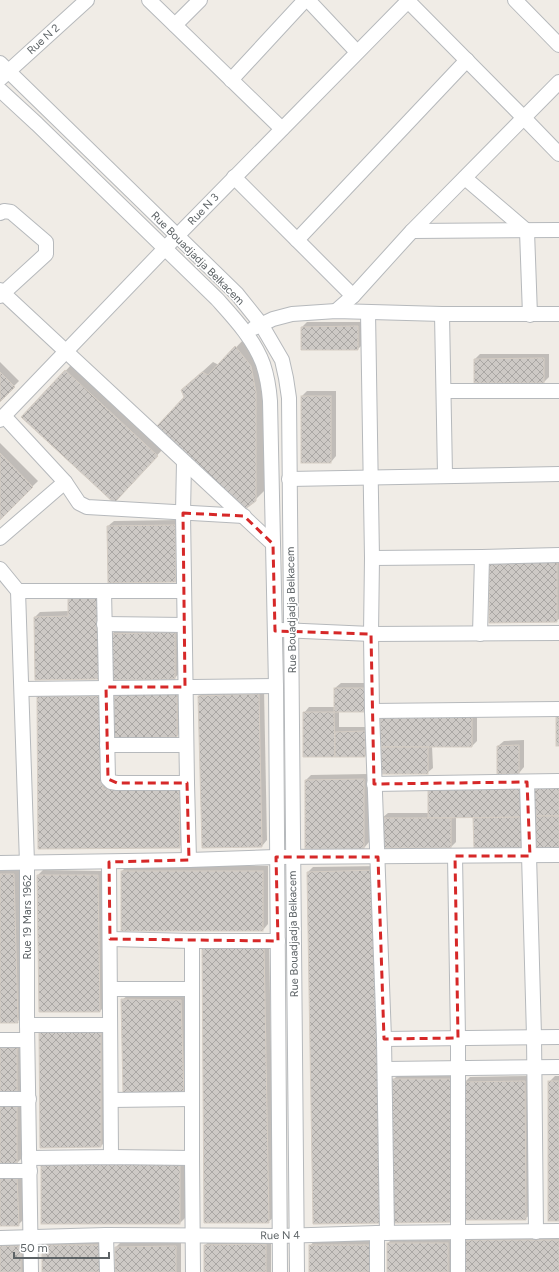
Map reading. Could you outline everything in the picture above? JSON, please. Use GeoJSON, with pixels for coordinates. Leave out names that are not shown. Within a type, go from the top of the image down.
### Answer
{"type":"FeatureCollection","features":[{"type":"Feature","properties":{"kind":"street","name":"Rue N 2"},"geometry":{"type":"LineString","coordinates":[[3,71],[87,0]]}},
{"type":"Feature","properties":{"kind":"street"},"geometry":{"type":"LineString","coordinates":[[150,0],[282,129]]}},
{"type":"Feature","properties":{"kind":"street"},"geometry":{"type":"LineString","coordinates":[[175,25],[200,0]]}},
{"type":"Feature","properties":{"kind":"street"},"geometry":{"type":"LineString","coordinates":[[231,80],[305,0]]}},
{"type":"Feature","properties":{"kind":"street"},"geometry":{"type":"LineString","coordinates":[[308,0],[357,52]]}},
{"type":"Feature","properties":{"kind":"street"},"geometry":{"type":"LineString","coordinates":[[409,1],[559,154]]}},
{"type":"Feature","properties":{"kind":"street","name":"Rue N 3"},"geometry":{"type":"LineString","coordinates":[[2,418],[67,352],[176,236],[409,1]]}},
{"type":"Feature","properties":{"kind":"street"},"geometry":{"type":"LineString","coordinates":[[519,1],[559,45]]}},
{"type":"Feature","properties":{"kind":"street"},"geometry":{"type":"LineString","coordinates":[[297,240],[467,60]]}},
{"type":"Feature","properties":{"kind":"street","name":"Rue Bouadjadja Belkacem"},"geometry":{"type":"LineString","coordinates":[[3,71],[237,294],[261,324],[282,360],[289,398],[297,1272]]}},
{"type":"Feature","properties":{"kind":"street"},"geometry":{"type":"LineString","coordinates":[[336,311],[353,296],[412,231],[559,82]]}},
{"type":"Feature","properties":{"kind":"street","name":"Rue Bouadjadja Belkacem"},"geometry":{"type":"LineString","coordinates":[[0,90],[217,298],[246,334],[263,364],[268,383],[270,401],[276,686],[280,1272]]}},
{"type":"Feature","properties":{"kind":"street"},"geometry":{"type":"LineString","coordinates":[[234,177],[353,296]]}},
{"type":"Feature","properties":{"kind":"street"},"geometry":{"type":"LineString","coordinates":[[465,178],[527,231],[530,314]]}},
{"type":"Feature","properties":{"kind":"street"},"geometry":{"type":"LineString","coordinates":[[0,213],[4,211],[11,212],[46,242],[47,247],[46,254],[1,293],[67,352],[273,544]]}},
{"type":"Feature","properties":{"kind":"street"},"geometry":{"type":"LineString","coordinates":[[412,231],[559,230]]}},
{"type":"Feature","properties":{"kind":"street"},"geometry":{"type":"LineString","coordinates":[[246,334],[261,324],[292,314],[336,311],[442,314],[559,314]]}},
{"type":"Feature","properties":{"kind":"street"},"geometry":{"type":"LineString","coordinates":[[368,312],[372,558],[372,711],[385,1069],[382,1233],[378,1272]]}},
{"type":"Feature","properties":{"kind":"street"},"geometry":{"type":"LineString","coordinates":[[442,314],[445,475]]}},
{"type":"Feature","properties":{"kind":"street"},"geometry":{"type":"LineString","coordinates":[[444,391],[559,391]]}},
{"type":"Feature","properties":{"kind":"street"},"geometry":{"type":"LineString","coordinates":[[2,418],[65,482],[80,503],[88,507],[244,516]]}},
{"type":"Feature","properties":{"kind":"street"},"geometry":{"type":"LineString","coordinates":[[184,462],[184,625],[189,860]]}},
{"type":"Feature","properties":{"kind":"street"},"geometry":{"type":"LineString","coordinates":[[289,480],[445,475],[559,474]]}},
{"type":"Feature","properties":{"kind":"street"},"geometry":{"type":"LineString","coordinates":[[0,538],[65,482]]}},
{"type":"Feature","properties":{"kind":"street"},"geometry":{"type":"LineString","coordinates":[[372,558],[559,555]]}},
{"type":"Feature","properties":{"kind":"street"},"geometry":{"type":"LineString","coordinates":[[480,634],[482,557]]}},
{"type":"Feature","properties":{"kind":"street"},"geometry":{"type":"LineString","coordinates":[[0,569],[18,591],[184,591]]}},
{"type":"Feature","properties":{"kind":"street","name":"Rue 19 Mars 1962"},"geometry":{"type":"LineString","coordinates":[[18,591],[27,863],[27,1040],[32,1272]]}},
{"type":"Feature","properties":{"kind":"street"},"geometry":{"type":"LineString","coordinates":[[104,591],[108,778],[111,782],[117,783],[187,783]]}},
{"type":"Feature","properties":{"kind":"street"},"geometry":{"type":"LineString","coordinates":[[104,624],[184,625]]}},
{"type":"Feature","properties":{"kind":"street"},"geometry":{"type":"LineString","coordinates":[[275,631],[291,630],[371,634],[559,633]]}},
{"type":"Feature","properties":{"kind":"street"},"geometry":{"type":"LineString","coordinates":[[22,689],[276,686]]}},
{"type":"Feature","properties":{"kind":"street"},"geometry":{"type":"LineString","coordinates":[[372,711],[559,709]]}},
{"type":"Feature","properties":{"kind":"street"},"geometry":{"type":"LineString","coordinates":[[107,745],[186,745]]}},
{"type":"Feature","properties":{"kind":"street"},"geometry":{"type":"LineString","coordinates":[[374,784],[559,781]]}},
{"type":"Feature","properties":{"kind":"street"},"geometry":{"type":"LineString","coordinates":[[527,782],[534,1036],[536,1232]]}},
{"type":"Feature","properties":{"kind":"street"},"geometry":{"type":"LineString","coordinates":[[0,863],[109,862],[276,857],[559,855]]}},
{"type":"Feature","properties":{"kind":"street"},"geometry":{"type":"LineString","coordinates":[[455,856],[458,1038],[458,1272]]}},
{"type":"Feature","properties":{"kind":"street"},"geometry":{"type":"LineString","coordinates":[[109,862],[111,1157]]}},
{"type":"Feature","properties":{"kind":"street"},"geometry":{"type":"LineString","coordinates":[[110,939],[278,941]]}},
{"type":"Feature","properties":{"kind":"street"},"geometry":{"type":"LineString","coordinates":[[192,940],[193,1272]]}},
{"type":"Feature","properties":{"kind":"street"},"geometry":{"type":"LineString","coordinates":[[110,989],[192,989]]}},
{"type":"Feature","properties":{"kind":"street"},"geometry":{"type":"LineString","coordinates":[[27,1025],[110,1025]]}},
{"type":"Feature","properties":{"kind":"street"},"geometry":{"type":"LineString","coordinates":[[384,1039],[534,1036],[559,1037]]}},
{"type":"Feature","properties":{"kind":"street"},"geometry":{"type":"LineString","coordinates":[[0,1040],[27,1040]]}},
{"type":"Feature","properties":{"kind":"street"},"geometry":{"type":"LineString","coordinates":[[385,1069],[559,1067]]}},
{"type":"Feature","properties":{"kind":"street"},"geometry":{"type":"LineString","coordinates":[[0,1099],[29,1099]]}},
{"type":"Feature","properties":{"kind":"street"},"geometry":{"type":"LineString","coordinates":[[111,1100],[192,1099]]}},
{"type":"Feature","properties":{"kind":"street"},"geometry":{"type":"LineString","coordinates":[[0,1171],[30,1165],[111,1157],[192,1158]]}},
{"type":"Feature","properties":{"kind":"street","name":"Rue N 4"},"geometry":{"type":"LineString","coordinates":[[0,1238],[106,1235],[279,1236],[559,1231]]}},
{"type":"Feature","properties":{"kind":"street"},"geometry":{"type":"LineString","coordinates":[[106,1235],[107,1272]]}},
{"type":"Feature","properties":{"kind":"highlighted area"},"geometry":{"type":"Polygon","coordinates":[[[183,513],[244,516],[273,544],[275,631],[371,634],[374,784],[527,782],[530,856],[455,856],[458,1038],[384,1039],[378,857],[276,857],[278,941],[110,939],[109,862],[189,860],[187,783],[117,783],[108,779],[106,687],[185,687],[183,513]]]}},
{"type":"Feature","properties":{"kind":"building"},"geometry":{"type":"Polygon","coordinates":[[[358,326],[358,350],[301,350],[301,327],[358,326]]]}},
{"type":"Feature","properties":{"kind":"building"},"geometry":{"type":"Polygon","coordinates":[[[235,346],[251,366],[256,392],[256,501],[244,510],[157,426],[184,397],[181,390],[202,372],[208,375],[235,346]]]}},
{"type":"Feature","properties":{"kind":"building"},"geometry":{"type":"Polygon","coordinates":[[[544,358],[544,383],[474,383],[474,359],[544,358]]]}},
{"type":"Feature","properties":{"kind":"building"},"geometry":{"type":"Polygon","coordinates":[[[65,370],[158,456],[114,503],[21,417],[65,370]]]}},
{"type":"Feature","properties":{"kind":"building"},"geometry":{"type":"Polygon","coordinates":[[[0,372],[15,387],[0,402],[0,372]]]}},
{"type":"Feature","properties":{"kind":"building"},"geometry":{"type":"Polygon","coordinates":[[[301,396],[331,396],[331,463],[301,463],[301,396]]]}},
{"type":"Feature","properties":{"kind":"building"},"geometry":{"type":"Polygon","coordinates":[[[0,453],[33,487],[0,520],[0,453]]]}},
{"type":"Feature","properties":{"kind":"building"},"geometry":{"type":"Polygon","coordinates":[[[175,525],[176,582],[108,583],[107,526],[175,525]]]}},
{"type":"Feature","properties":{"kind":"building"},"geometry":{"type":"Polygon","coordinates":[[[557,561],[557,622],[489,623],[489,562],[557,561]]]}},
{"type":"Feature","properties":{"kind":"building"},"geometry":{"type":"Polygon","coordinates":[[[68,594],[100,594],[101,679],[35,680],[34,617],[68,616],[68,594]]]}},
{"type":"Feature","properties":{"kind":"building"},"geometry":{"type":"Polygon","coordinates":[[[175,632],[175,679],[112,680],[111,634],[175,632]]]}},
{"type":"Feature","properties":{"kind":"building"},"geometry":{"type":"Polygon","coordinates":[[[334,688],[365,688],[365,712],[334,712],[334,688]]]}},
{"type":"Feature","properties":{"kind":"building"},"geometry":{"type":"Polygon","coordinates":[[[114,693],[177,693],[177,737],[114,738],[114,693]]]}},
{"type":"Feature","properties":{"kind":"building"},"geometry":{"type":"Polygon","coordinates":[[[259,694],[262,847],[202,848],[198,696],[259,694]]]}},
{"type":"Feature","properties":{"kind":"building"},"geometry":{"type":"Polygon","coordinates":[[[37,696],[102,696],[103,789],[179,789],[180,848],[38,849],[37,696]]]}},
{"type":"Feature","properties":{"kind":"building"},"geometry":{"type":"Polygon","coordinates":[[[303,712],[334,712],[335,757],[303,757],[303,712]]]}},
{"type":"Feature","properties":{"kind":"building"},"geometry":{"type":"Polygon","coordinates":[[[472,715],[472,747],[381,747],[380,716],[472,715]]]}},
{"type":"Feature","properties":{"kind":"building"},"geometry":{"type":"Polygon","coordinates":[[[556,717],[559,717],[559,746],[556,746],[556,717]]]}},
{"type":"Feature","properties":{"kind":"building"},"geometry":{"type":"Polygon","coordinates":[[[365,731],[365,757],[335,757],[335,732],[365,731]]]}},
{"type":"Feature","properties":{"kind":"building"},"geometry":{"type":"Polygon","coordinates":[[[519,745],[519,774],[497,774],[497,746],[519,745]]]}},
{"type":"Feature","properties":{"kind":"building"},"geometry":{"type":"Polygon","coordinates":[[[381,747],[428,747],[428,774],[381,774],[381,747]]]}},
{"type":"Feature","properties":{"kind":"building"},"geometry":{"type":"Polygon","coordinates":[[[364,779],[364,849],[305,849],[305,780],[364,779]]]}},
{"type":"Feature","properties":{"kind":"building"},"geometry":{"type":"Polygon","coordinates":[[[534,785],[559,785],[559,816],[534,816],[534,785]]]}},
{"type":"Feature","properties":{"kind":"building"},"geometry":{"type":"Polygon","coordinates":[[[522,787],[522,817],[428,818],[428,788],[522,787]]]}},
{"type":"Feature","properties":{"kind":"building"},"geometry":{"type":"Polygon","coordinates":[[[534,816],[559,816],[559,848],[534,848],[534,816]]]}},
{"type":"Feature","properties":{"kind":"building"},"geometry":{"type":"Polygon","coordinates":[[[522,817],[522,848],[474,848],[473,818],[522,817]]]}},
{"type":"Feature","properties":{"kind":"building"},"geometry":{"type":"Polygon","coordinates":[[[381,818],[451,818],[451,848],[381,848],[381,818]]]}},
{"type":"Feature","properties":{"kind":"building"},"geometry":{"type":"Polygon","coordinates":[[[377,870],[383,1223],[313,1224],[307,872],[377,870]]]}},
{"type":"Feature","properties":{"kind":"building"},"geometry":{"type":"Polygon","coordinates":[[[121,871],[263,871],[263,931],[121,931],[121,871]]]}},
{"type":"Feature","properties":{"kind":"building"},"geometry":{"type":"Polygon","coordinates":[[[0,874],[14,874],[18,1023],[0,1023],[0,874]]]}},
{"type":"Feature","properties":{"kind":"building"},"geometry":{"type":"Polygon","coordinates":[[[37,875],[98,875],[100,1012],[39,1012],[37,875]]]}},
{"type":"Feature","properties":{"kind":"building"},"geometry":{"type":"Polygon","coordinates":[[[264,944],[269,1223],[204,1223],[202,945],[264,944]]]}},
{"type":"Feature","properties":{"kind":"building"},"geometry":{"type":"Polygon","coordinates":[[[121,999],[181,1000],[184,1095],[123,1094],[121,999]]]}},
{"type":"Feature","properties":{"kind":"building"},"geometry":{"type":"Polygon","coordinates":[[[39,1032],[101,1032],[101,1147],[40,1148],[39,1032]]]}},
{"type":"Feature","properties":{"kind":"building"},"geometry":{"type":"Polygon","coordinates":[[[0,1043],[17,1043],[17,1096],[0,1096],[0,1043]]]}},
{"type":"Feature","properties":{"kind":"building"},"geometry":{"type":"Polygon","coordinates":[[[392,1079],[452,1079],[453,1222],[393,1223],[392,1079]]]}},
{"type":"Feature","properties":{"kind":"building"},"geometry":{"type":"Polygon","coordinates":[[[525,1081],[526,1220],[465,1220],[464,1082],[525,1081]]]}},
{"type":"Feature","properties":{"kind":"building"},"geometry":{"type":"Polygon","coordinates":[[[548,1081],[559,1081],[559,1221],[548,1221],[548,1081]]]}},
{"type":"Feature","properties":{"kind":"building"},"geometry":{"type":"Polygon","coordinates":[[[17,1104],[17,1164],[0,1164],[0,1105],[17,1104]]]}},
{"type":"Feature","properties":{"kind":"building"},"geometry":{"type":"Polygon","coordinates":[[[41,1161],[180,1161],[180,1224],[41,1224],[41,1161]]]}},
{"type":"Feature","properties":{"kind":"building"},"geometry":{"type":"Polygon","coordinates":[[[0,1176],[17,1176],[19,1226],[0,1226],[0,1176]]]}},
{"type":"Feature","properties":{"kind":"building"},"geometry":{"type":"Polygon","coordinates":[[[465,1240],[559,1240],[559,1272],[465,1272],[465,1240]]]}},
{"type":"Feature","properties":{"kind":"building"},"geometry":{"type":"Polygon","coordinates":[[[387,1243],[448,1243],[448,1272],[387,1272],[387,1243]]]}},
{"type":"Feature","properties":{"kind":"building"},"geometry":{"type":"Polygon","coordinates":[[[266,1244],[266,1272],[204,1272],[204,1245],[266,1244]]]}},
{"type":"Feature","properties":{"kind":"building"},"geometry":{"type":"Polygon","coordinates":[[[42,1245],[102,1245],[102,1272],[42,1272],[42,1245]]]}},
{"type":"Feature","properties":{"kind":"building"},"geometry":{"type":"Polygon","coordinates":[[[309,1245],[370,1245],[370,1272],[309,1272],[309,1245]]]}},
{"type":"Feature","properties":{"kind":"building"},"geometry":{"type":"Polygon","coordinates":[[[0,1246],[21,1246],[21,1272],[0,1272],[0,1246]]]}},
{"type":"Feature","properties":{"kind":"building"},"geometry":{"type":"Polygon","coordinates":[[[176,1246],[176,1272],[115,1272],[115,1247],[176,1246]]]}}]}
